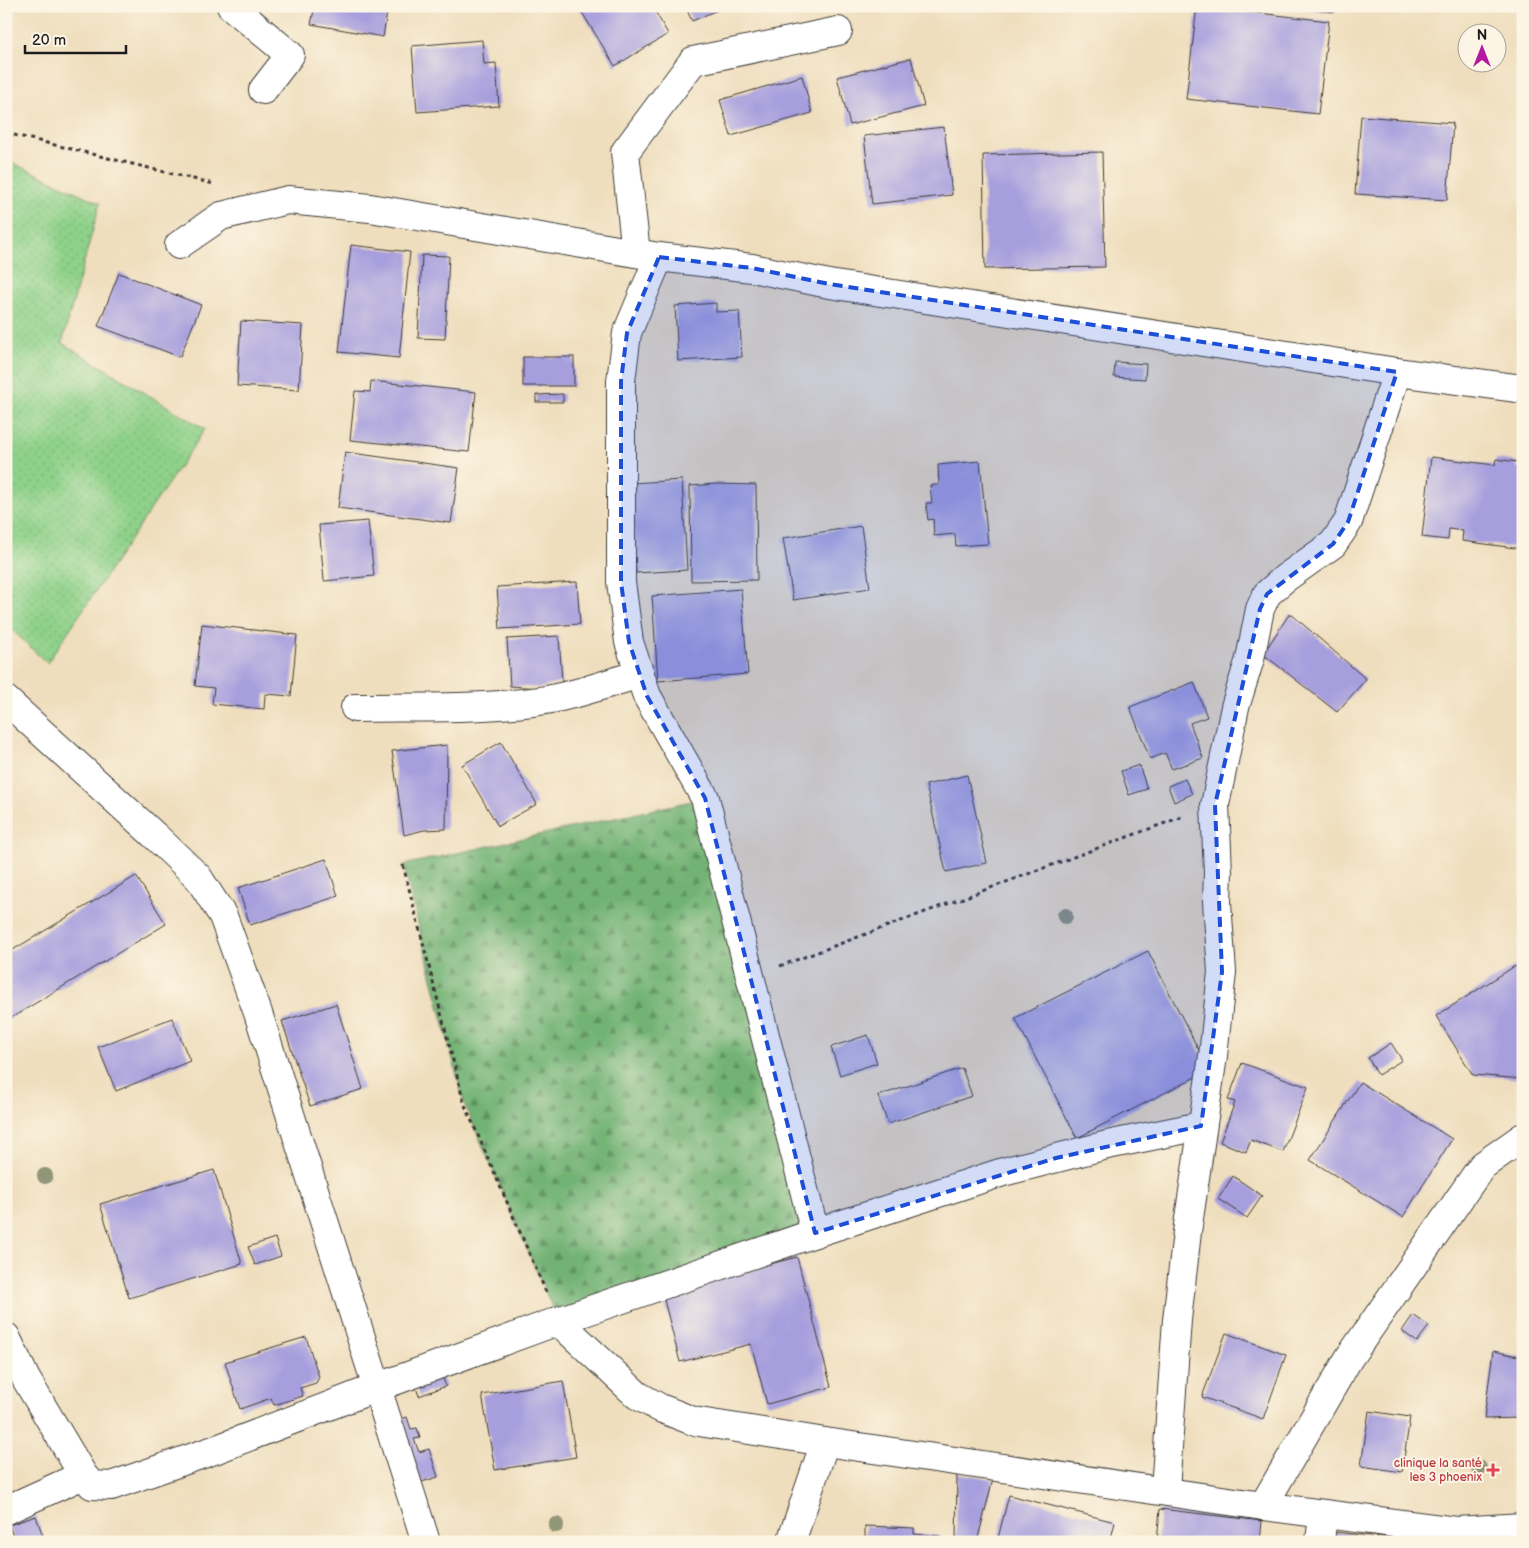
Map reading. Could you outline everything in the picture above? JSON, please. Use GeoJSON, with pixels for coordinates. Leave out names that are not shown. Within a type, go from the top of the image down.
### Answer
{"type":"FeatureCollection","features":[{"type":"Feature","properties":{"kind":"street"},"geometry":{"type":"LineString","coordinates":[[231,6],[290,56],[263,90]]}},
{"type":"Feature","properties":{"kind":"street"},"geometry":{"type":"LineString","coordinates":[[815,1233],[706,798],[647,696],[629,642],[621,582],[621,381],[627,333],[648,255],[625,152],[692,60],[838,31]]}},
{"type":"Feature","properties":{"kind":"street"},"geometry":{"type":"LineString","coordinates":[[179,245],[221,216],[288,200],[370,208],[648,255],[752,268],[829,284],[1523,390]]}},
{"type":"Feature","properties":{"kind":"street"},"geometry":{"type":"LineString","coordinates":[[1165,1490],[1177,1320],[1201,1126],[1213,1056],[1222,972],[1216,902],[1218,872],[1215,804],[1235,707],[1250,659],[1260,609],[1267,594],[1284,579],[1334,544],[1348,522],[1397,372]]}},
{"type":"Feature","properties":{"kind":"street"},"geometry":{"type":"LineString","coordinates":[[355,708],[496,705],[533,702],[561,697],[640,674]]}},
{"type":"Feature","properties":{"kind":"street"},"geometry":{"type":"LineString","coordinates":[[6,700],[198,877],[223,916],[258,1013],[426,1542]]}},
{"type":"Feature","properties":{"kind":"street"},"geometry":{"type":"LineString","coordinates":[[6,1337],[26,1380],[82,1475],[92,1485],[111,1486],[218,1449],[378,1387],[558,1321],[815,1233],[1047,1160],[1201,1126]]}},
{"type":"Feature","properties":{"kind":"street"},"geometry":{"type":"LineString","coordinates":[[1263,1506],[1349,1358],[1482,1166],[1523,1138]]}},
{"type":"Feature","properties":{"kind":"street"},"geometry":{"type":"LineString","coordinates":[[558,1321],[637,1395],[660,1408],[693,1421],[1263,1506],[1456,1531],[1523,1527]]}},
{"type":"Feature","properties":{"kind":"street"},"geometry":{"type":"LineString","coordinates":[[791,1542],[825,1442]]}},
{"type":"Feature","properties":{"kind":"street"},"geometry":{"type":"LineString","coordinates":[[6,1510],[82,1475]]}},
{"type":"Feature","properties":{"kind":"street"},"geometry":{"type":"LineString","coordinates":[[1320,1542],[1323,1514]]}},
{"type":"Feature","properties":{"kind":"path"},"geometry":{"type":"LineString","coordinates":[[6,132],[216,185]]}},
{"type":"Feature","properties":{"kind":"path"},"geometry":{"type":"LineString","coordinates":[[751,977],[1215,804]]}},
{"type":"Feature","properties":{"kind":"path"},"geometry":{"type":"LineString","coordinates":[[403,865],[464,1103],[558,1321]]}},
{"type":"Feature","properties":{"kind":"highlighted area"},"geometry":{"type":"Polygon","coordinates":[[[659,257],[752,268],[829,284],[1397,372],[1348,522],[1333,544],[1267,594],[1260,609],[1215,805],[1222,972],[1201,1126],[1056,1158],[815,1233],[705,798],[647,696],[629,642],[621,582],[621,381],[627,333],[659,257]]]}},
{"type":"Feature","properties":{"kind":"green space"},"geometry":{"type":"Polygon","coordinates":[[[6,160],[100,203],[62,343],[205,429],[47,663],[6,624],[6,160]]]}},
{"type":"Feature","properties":{"kind":"green space"},"geometry":{"type":"Polygon","coordinates":[[[705,798],[815,1233],[558,1321],[464,1103],[403,865],[705,798]]]}},
{"type":"Feature","properties":{"kind":"building"},"geometry":{"type":"Polygon","coordinates":[[[315,6],[388,6],[383,37],[311,24],[315,6]]]}},
{"type":"Feature","properties":{"kind":"building"},"geometry":{"type":"Polygon","coordinates":[[[578,6],[652,6],[668,34],[615,66],[578,6]]]}},
{"type":"Feature","properties":{"kind":"building"},"geometry":{"type":"Polygon","coordinates":[[[685,6],[726,6],[692,21],[685,6]]]}},
{"type":"Feature","properties":{"kind":"building"},"geometry":{"type":"Polygon","coordinates":[[[1197,6],[1329,21],[1318,114],[1186,99],[1197,6]]]}},
{"type":"Feature","properties":{"kind":"building"},"geometry":{"type":"Polygon","coordinates":[[[1294,6],[1335,6],[1335,12],[1294,8],[1294,6]]]}},
{"type":"Feature","properties":{"kind":"building"},"geometry":{"type":"Polygon","coordinates":[[[482,40],[484,64],[496,63],[499,106],[417,112],[412,46],[482,40]]]}},
{"type":"Feature","properties":{"kind":"building"},"geometry":{"type":"Polygon","coordinates":[[[911,58],[924,106],[850,125],[837,77],[911,58]]]}},
{"type":"Feature","properties":{"kind":"building"},"geometry":{"type":"Polygon","coordinates":[[[802,76],[812,113],[731,136],[720,100],[802,76]]]}},
{"type":"Feature","properties":{"kind":"building"},"geometry":{"type":"Polygon","coordinates":[[[1361,116],[1453,123],[1447,200],[1355,194],[1361,116]]]}},
{"type":"Feature","properties":{"kind":"building"},"geometry":{"type":"Polygon","coordinates":[[[944,127],[952,195],[872,204],[864,136],[944,127]]]}},
{"type":"Feature","properties":{"kind":"building"},"geometry":{"type":"Polygon","coordinates":[[[1102,152],[1105,267],[985,269],[983,155],[1102,152]]]}},
{"type":"Feature","properties":{"kind":"building"},"geometry":{"type":"Polygon","coordinates":[[[351,245],[410,252],[399,358],[339,352],[351,245]]]}},
{"type":"Feature","properties":{"kind":"building"},"geometry":{"type":"Polygon","coordinates":[[[422,255],[449,256],[445,339],[418,338],[422,255]]]}},
{"type":"Feature","properties":{"kind":"building"},"geometry":{"type":"Polygon","coordinates":[[[119,273],[201,305],[180,357],[98,326],[119,273]]]}},
{"type":"Feature","properties":{"kind":"building"},"geometry":{"type":"Polygon","coordinates":[[[716,303],[716,312],[739,311],[742,357],[678,361],[675,306],[716,303]]]}},
{"type":"Feature","properties":{"kind":"building"},"geometry":{"type":"Polygon","coordinates":[[[241,321],[303,325],[299,390],[237,386],[241,321]]]}},
{"type":"Feature","properties":{"kind":"building"},"geometry":{"type":"Polygon","coordinates":[[[523,357],[574,357],[574,386],[523,386],[523,357]]]}},
{"type":"Feature","properties":{"kind":"building"},"geometry":{"type":"Polygon","coordinates":[[[1115,362],[1146,364],[1145,379],[1114,377],[1115,362]]]}},
{"type":"Feature","properties":{"kind":"building"},"geometry":{"type":"Polygon","coordinates":[[[371,381],[476,392],[469,452],[350,440],[355,391],[370,392],[371,381]]]}},
{"type":"Feature","properties":{"kind":"building"},"geometry":{"type":"Polygon","coordinates":[[[563,394],[563,402],[536,402],[536,395],[563,394]]]}},
{"type":"Feature","properties":{"kind":"building"},"geometry":{"type":"Polygon","coordinates":[[[345,452],[459,468],[451,523],[338,508],[345,452]]]}},
{"type":"Feature","properties":{"kind":"building"},"geometry":{"type":"Polygon","coordinates":[[[1431,457],[1495,465],[1496,459],[1518,462],[1517,468],[1523,468],[1523,549],[1462,541],[1463,531],[1449,529],[1448,540],[1422,537],[1431,457]]]}},
{"type":"Feature","properties":{"kind":"building"},"geometry":{"type":"Polygon","coordinates":[[[980,461],[988,544],[956,546],[955,534],[934,536],[933,519],[928,520],[926,503],[932,503],[930,485],[939,485],[938,465],[980,461]]]}},
{"type":"Feature","properties":{"kind":"building"},"geometry":{"type":"Polygon","coordinates":[[[682,480],[687,570],[636,573],[631,483],[682,480]]]}},
{"type":"Feature","properties":{"kind":"building"},"geometry":{"type":"Polygon","coordinates":[[[716,484],[756,485],[757,580],[691,581],[690,486],[716,484]]]}},
{"type":"Feature","properties":{"kind":"building"},"geometry":{"type":"Polygon","coordinates":[[[368,521],[374,576],[324,581],[319,525],[368,521]]]}},
{"type":"Feature","properties":{"kind":"building"},"geometry":{"type":"Polygon","coordinates":[[[861,526],[870,588],[793,600],[783,538],[861,526]]]}},
{"type":"Feature","properties":{"kind":"building"},"geometry":{"type":"Polygon","coordinates":[[[577,582],[580,624],[500,629],[497,587],[577,582]]]}},
{"type":"Feature","properties":{"kind":"building"},"geometry":{"type":"Polygon","coordinates":[[[741,589],[748,674],[658,681],[652,596],[741,589]]]}},
{"type":"Feature","properties":{"kind":"building"},"geometry":{"type":"Polygon","coordinates":[[[1290,613],[1366,679],[1337,712],[1263,654],[1290,613]]]}},
{"type":"Feature","properties":{"kind":"building"},"geometry":{"type":"Polygon","coordinates":[[[202,624],[297,635],[291,696],[265,694],[264,709],[212,704],[214,688],[195,686],[202,624]]]}},
{"type":"Feature","properties":{"kind":"building"},"geometry":{"type":"Polygon","coordinates":[[[559,636],[562,682],[540,688],[510,686],[507,639],[559,636]]]}},
{"type":"Feature","properties":{"kind":"building"},"geometry":{"type":"Polygon","coordinates":[[[1194,682],[1207,717],[1190,723],[1203,758],[1172,769],[1165,753],[1150,759],[1130,707],[1194,682]]]}},
{"type":"Feature","properties":{"kind":"building"},"geometry":{"type":"Polygon","coordinates":[[[501,742],[537,804],[498,826],[462,765],[501,742]]]}},
{"type":"Feature","properties":{"kind":"building"},"geometry":{"type":"Polygon","coordinates":[[[447,745],[446,829],[424,830],[404,835],[392,751],[447,745]]]}},
{"type":"Feature","properties":{"kind":"building"},"geometry":{"type":"Polygon","coordinates":[[[1139,765],[1147,789],[1129,795],[1121,771],[1139,765]]]}},
{"type":"Feature","properties":{"kind":"building"},"geometry":{"type":"Polygon","coordinates":[[[967,775],[987,863],[946,872],[926,785],[967,775]]]}},
{"type":"Feature","properties":{"kind":"building"},"geometry":{"type":"Polygon","coordinates":[[[1185,779],[1192,794],[1174,802],[1168,786],[1185,779]]]}},
{"type":"Feature","properties":{"kind":"building"},"geometry":{"type":"Polygon","coordinates":[[[326,859],[338,896],[250,925],[238,888],[326,859]]]}},
{"type":"Feature","properties":{"kind":"building"},"geometry":{"type":"Polygon","coordinates":[[[136,876],[166,924],[6,1021],[6,954],[136,876]]]}},
{"type":"Feature","properties":{"kind":"building"},"geometry":{"type":"Polygon","coordinates":[[[1148,951],[1209,1070],[1077,1138],[1015,1018],[1148,951]]]}},
{"type":"Feature","properties":{"kind":"building"},"geometry":{"type":"Polygon","coordinates":[[[1515,966],[1523,978],[1523,1079],[1473,1075],[1436,1016],[1515,966]]]}},
{"type":"Feature","properties":{"kind":"building"},"geometry":{"type":"Polygon","coordinates":[[[336,1004],[363,1089],[310,1106],[282,1021],[336,1004]]]}},
{"type":"Feature","properties":{"kind":"building"},"geometry":{"type":"Polygon","coordinates":[[[172,1018],[190,1061],[116,1091],[98,1047],[172,1018]]]}},
{"type":"Feature","properties":{"kind":"building"},"geometry":{"type":"Polygon","coordinates":[[[868,1035],[877,1063],[840,1075],[831,1047],[868,1035]]]}},
{"type":"Feature","properties":{"kind":"building"},"geometry":{"type":"Polygon","coordinates":[[[1391,1043],[1402,1060],[1378,1075],[1368,1058],[1391,1043]]]}},
{"type":"Feature","properties":{"kind":"building"},"geometry":{"type":"Polygon","coordinates":[[[1242,1063],[1308,1087],[1283,1152],[1251,1140],[1246,1152],[1220,1142],[1235,1102],[1228,1100],[1242,1063]]]}},
{"type":"Feature","properties":{"kind":"building"},"geometry":{"type":"Polygon","coordinates":[[[962,1068],[972,1096],[888,1124],[878,1096],[962,1068]]]}},
{"type":"Feature","properties":{"kind":"building"},"geometry":{"type":"Polygon","coordinates":[[[1360,1082],[1452,1139],[1403,1217],[1310,1160],[1360,1082]]]}},
{"type":"Feature","properties":{"kind":"building"},"geometry":{"type":"Polygon","coordinates":[[[214,1170],[242,1264],[129,1298],[100,1204],[214,1170]]]}},
{"type":"Feature","properties":{"kind":"building"},"geometry":{"type":"Polygon","coordinates":[[[1233,1176],[1262,1196],[1247,1218],[1218,1199],[1233,1176]]]}},
{"type":"Feature","properties":{"kind":"building"},"geometry":{"type":"Polygon","coordinates":[[[275,1238],[281,1256],[255,1265],[248,1247],[275,1238]]]}},
{"type":"Feature","properties":{"kind":"building"},"geometry":{"type":"Polygon","coordinates":[[[797,1257],[831,1387],[767,1404],[751,1344],[680,1362],[662,1292],[797,1257]]]}},
{"type":"Feature","properties":{"kind":"building"},"geometry":{"type":"Polygon","coordinates":[[[1413,1315],[1429,1326],[1417,1342],[1402,1331],[1413,1315]]]}},
{"type":"Feature","properties":{"kind":"building"},"geometry":{"type":"Polygon","coordinates":[[[1226,1333],[1286,1355],[1263,1419],[1202,1397],[1226,1333]]]}},
{"type":"Feature","properties":{"kind":"building"},"geometry":{"type":"Polygon","coordinates":[[[306,1337],[319,1377],[316,1383],[300,1388],[303,1396],[274,1405],[271,1398],[240,1409],[225,1362],[306,1337]]]}},
{"type":"Feature","properties":{"kind":"building"},"geometry":{"type":"Polygon","coordinates":[[[1493,1351],[1523,1357],[1523,1392],[1518,1418],[1484,1419],[1493,1351]]]}},
{"type":"Feature","properties":{"kind":"building"},"geometry":{"type":"Polygon","coordinates":[[[440,1372],[446,1386],[419,1396],[414,1382],[440,1372]]]}},
{"type":"Feature","properties":{"kind":"building"},"geometry":{"type":"Polygon","coordinates":[[[563,1381],[576,1457],[495,1470],[482,1395],[563,1381]]]}},
{"type":"Feature","properties":{"kind":"building"},"geometry":{"type":"Polygon","coordinates":[[[1369,1411],[1410,1417],[1402,1472],[1361,1466],[1369,1411]]]}},
{"type":"Feature","properties":{"kind":"building"},"geometry":{"type":"Polygon","coordinates":[[[407,1417],[411,1429],[417,1428],[420,1438],[414,1439],[419,1452],[429,1449],[438,1477],[415,1484],[395,1421],[407,1417]]]}},
{"type":"Feature","properties":{"kind":"building"},"geometry":{"type":"Polygon","coordinates":[[[957,1473],[993,1479],[977,1542],[956,1542],[957,1473]]]}},
{"type":"Feature","properties":{"kind":"building"},"geometry":{"type":"Polygon","coordinates":[[[1009,1495],[1115,1522],[1110,1542],[997,1542],[1009,1495]]]}},
{"type":"Feature","properties":{"kind":"building"},"geometry":{"type":"Polygon","coordinates":[[[1160,1509],[1262,1521],[1260,1542],[1157,1542],[1160,1509]]]}},
{"type":"Feature","properties":{"kind":"building"},"geometry":{"type":"Polygon","coordinates":[[[36,1516],[45,1542],[15,1542],[9,1525],[36,1516]]]}},
{"type":"Feature","properties":{"kind":"building"},"geometry":{"type":"Polygon","coordinates":[[[865,1526],[914,1528],[914,1534],[940,1536],[940,1542],[865,1542],[865,1526]]]}},
{"type":"Feature","properties":{"kind":"building"},"geometry":{"type":"Polygon","coordinates":[[[1333,1532],[1410,1540],[1410,1542],[1332,1542],[1333,1532]]]}},
{"type":"Feature","properties":{"kind":"place","name":"clinique la santé les 3 phoenix"},"geometry":{"type":"Point","coordinates":[1493,1470]}}]}
